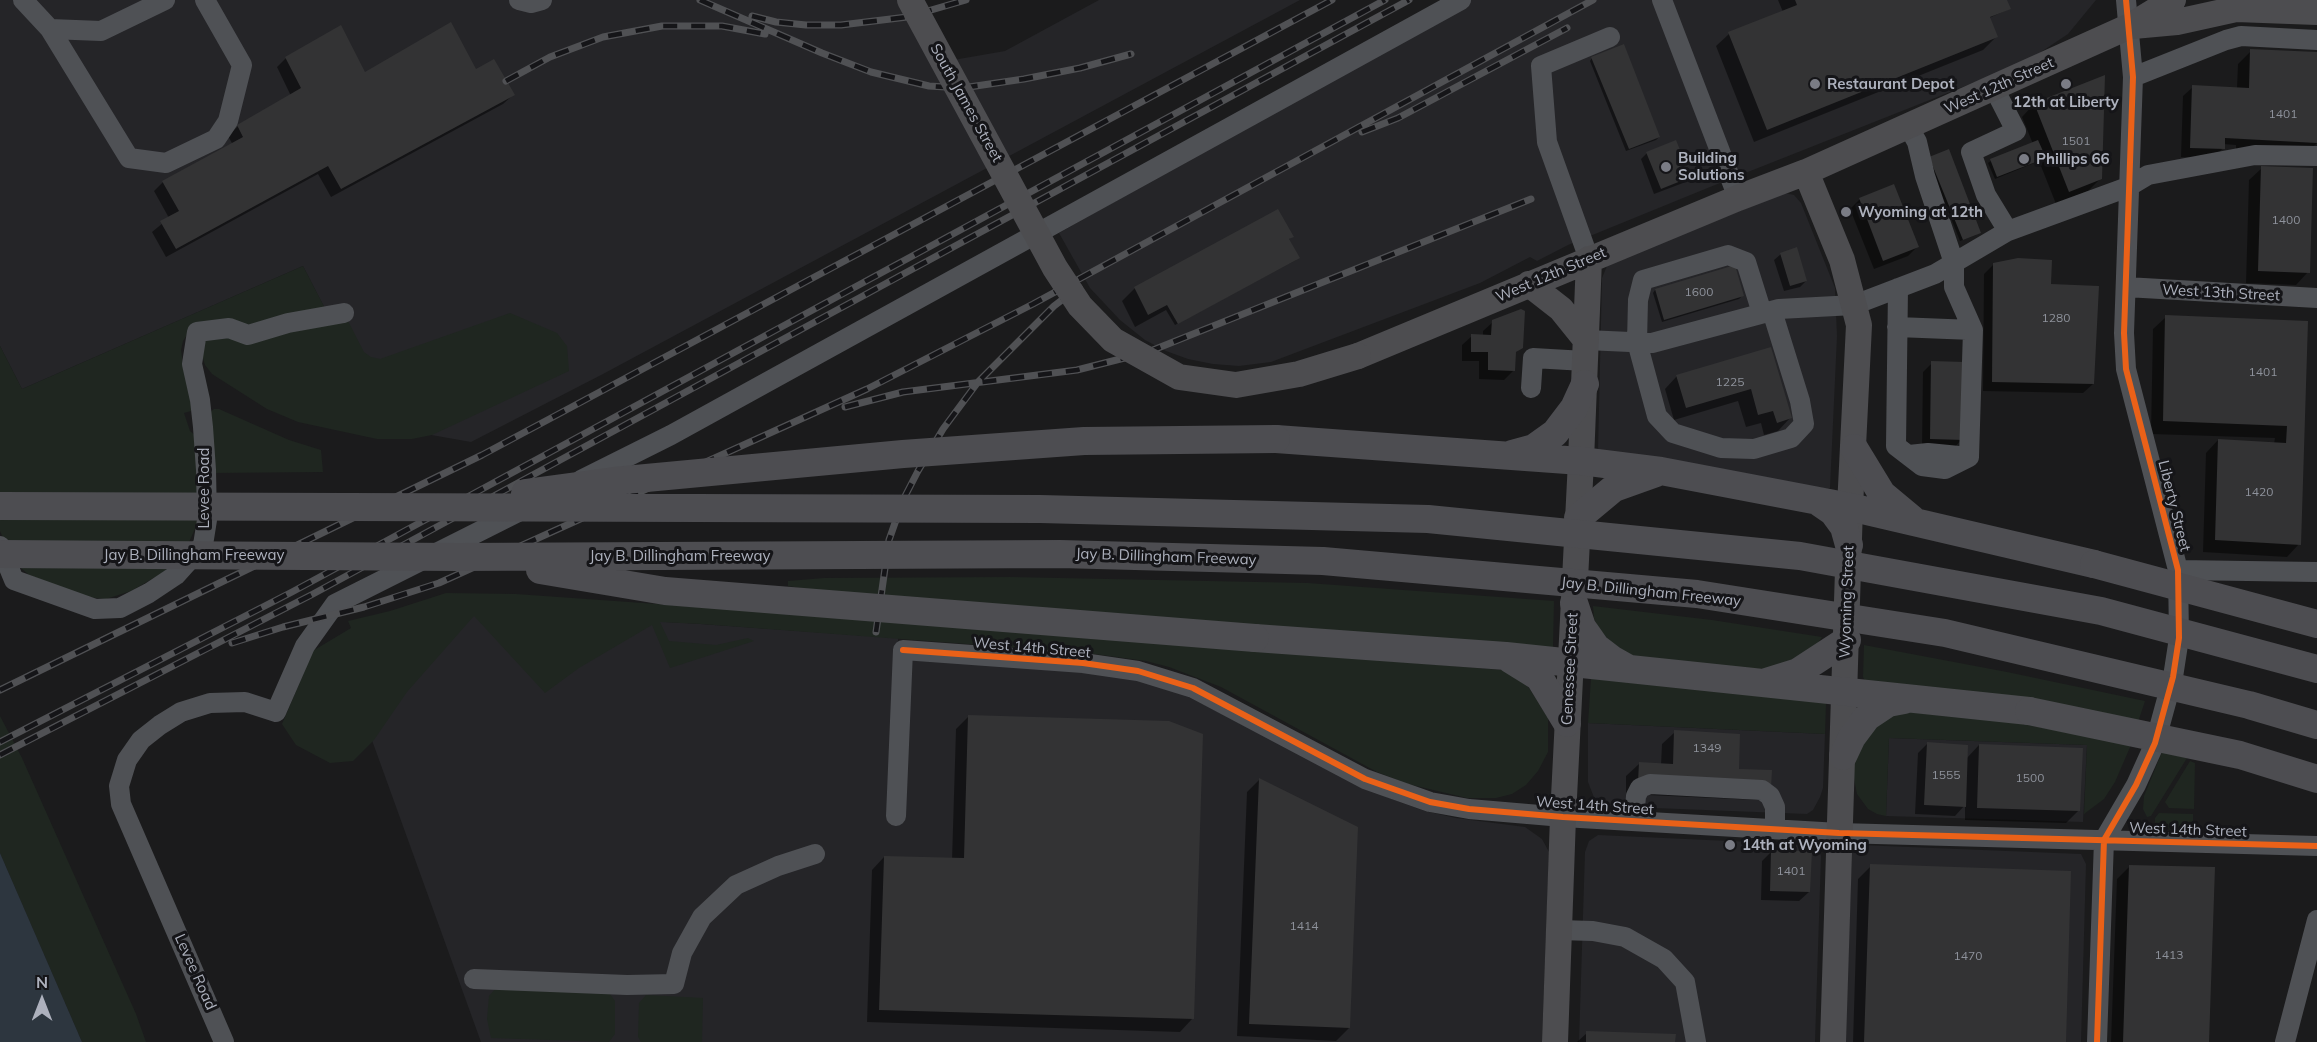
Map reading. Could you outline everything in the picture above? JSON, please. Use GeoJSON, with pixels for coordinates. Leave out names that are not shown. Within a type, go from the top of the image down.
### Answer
{"type":"FeatureCollection","features":[{"type":"Feature","properties":{"kind":"highway"},"geometry":{"type":"LineString","coordinates":[[1505,456],[1534,448],[1555,433],[1574,408],[1585,362]]}},
{"type":"Feature","properties":{"kind":"highway"},"geometry":{"type":"LineString","coordinates":[[417,507],[614,481],[903,454],[1084,441],[1276,439],[1581,461],[1661,471],[1850,507],[2094,564],[2317,624]]}},
{"type":"Feature","properties":{"kind":"highway"},"geometry":{"type":"LineString","coordinates":[[1854,448],[1882,494],[1916,523]]}},
{"type":"Feature","properties":{"kind":"highway"},"geometry":{"type":"LineString","coordinates":[[1578,518],[1614,488],[1661,471]]}},
{"type":"Feature","properties":{"kind":"highway"},"geometry":{"type":"LineString","coordinates":[[1817,501],[1833,512],[1844,526],[1849,545]]}},
{"type":"Feature","properties":{"kind":"highway"},"geometry":{"type":"LineString","coordinates":[[0,506],[1040,508],[1428,519],[1800,556],[2101,611],[2317,669]]}},
{"type":"Feature","properties":{"kind":"highway","name":"Jay B. Dillingham Freeway"},"geometry":{"type":"LineString","coordinates":[[0,554],[458,557],[1060,554],[1323,561],[1697,594],[1945,633],[2249,705],[2317,725]]}},
{"type":"Feature","properties":{"kind":"highway"},"geometry":{"type":"LineString","coordinates":[[458,557],[665,591],[1506,656],[2028,711],[2240,755],[2317,779]]}},
{"type":"Feature","properties":{"kind":"highway"},"geometry":{"type":"LineString","coordinates":[[1574,603],[1582,627],[1596,647],[1631,670]]}},
{"type":"Feature","properties":{"kind":"highway"},"geometry":{"type":"LineString","coordinates":[[1764,682],[1798,672],[1847,640]]}},
{"type":"Feature","properties":{"kind":"highway"},"geometry":{"type":"LineString","coordinates":[[1506,656],[1539,677],[1568,723]]}},
{"type":"Feature","properties":{"kind":"highway"},"geometry":{"type":"LineString","coordinates":[[1843,756],[1852,736],[1867,717],[1888,703],[1910,699]]}},
{"type":"Feature","properties":{"kind":"main road","name":"South James Street"},"geometry":{"type":"LineString","coordinates":[[910,0],[1022,207]]}},
{"type":"Feature","properties":{"kind":"main road","name":"West 12th Street"},"geometry":{"type":"LineString","coordinates":[[1022,207],[1055,268],[1080,306],[1113,340],[1179,377],[1236,385],[1299,374],[1358,356],[1589,259],[1806,172],[2130,26],[2173,0]]}},
{"type":"Feature","properties":{"kind":"main road","name":"West 12th Street"},"geometry":{"type":"LineString","coordinates":[[2130,26],[2177,22],[2236,9],[2310,11]]}},
{"type":"Feature","properties":{"kind":"main road","name":"Wyoming Street"},"geometry":{"type":"LineString","coordinates":[[1806,172],[1842,260],[1858,325],[1833,1042]]}},
{"type":"Feature","properties":{"kind":"main road","name":"Genessee Street"},"geometry":{"type":"LineString","coordinates":[[1555,1042],[1589,259]]}},
{"type":"Feature","properties":{"kind":"main road"},"geometry":{"type":"LineString","coordinates":[[1529,284],[1561,309],[1585,362]]}},
{"type":"Feature","properties":{"kind":"street"},"geometry":{"type":"LineString","coordinates":[[23,0],[50,29],[129,158],[166,163],[216,139],[228,121],[234,99],[242,65],[205,0]]}},
{"type":"Feature","properties":{"kind":"street"},"geometry":{"type":"LineString","coordinates":[[50,29],[101,31],[165,0]]}},
{"type":"Feature","properties":{"kind":"street"},"geometry":{"type":"LineString","coordinates":[[519,0],[531,3],[542,0]]}},
{"type":"Feature","properties":{"kind":"street","name":"Levee Road"},"geometry":{"type":"LineString","coordinates":[[224,1042],[121,804],[119,786],[127,760],[141,740],[181,712],[210,703],[245,702],[276,712],[305,646],[335,604],[671,435],[1461,0]]}},
{"type":"Feature","properties":{"kind":"street"},"geometry":{"type":"LineString","coordinates":[[1662,0],[1738,198]]}},
{"type":"Feature","properties":{"kind":"street","name":"Liberty Street"},"geometry":{"type":"LineString","coordinates":[[2097,1042],[2104,840],[2136,785],[2155,743],[2174,677],[2179,638],[2178,570],[2126,369],[2128,188],[2133,77],[2126,0]]}},
{"type":"Feature","properties":{"kind":"street"},"geometry":{"type":"LineString","coordinates":[[2133,77],[2241,36],[2317,40]]}},
{"type":"Feature","properties":{"kind":"street"},"geometry":{"type":"LineString","coordinates":[[1589,259],[1547,142],[1541,66],[1610,37]]}},
{"type":"Feature","properties":{"kind":"street"},"geometry":{"type":"LineString","coordinates":[[1994,88],[2016,131],[1971,152],[1986,195],[2008,231]]}},
{"type":"Feature","properties":{"kind":"street"},"geometry":{"type":"LineString","coordinates":[[1898,288],[1896,446],[1922,466],[1945,469],[1969,457],[1973,330],[1954,287],[1954,263],[1925,176],[1917,142],[1908,126]]}},
{"type":"Feature","properties":{"kind":"street"},"geometry":{"type":"LineString","coordinates":[[1531,388],[1533,358],[1585,362],[1637,342],[1652,343],[1767,312],[1854,305],[1935,274],[2008,231],[2128,188],[2148,175],[2255,155],[2317,156]]}},
{"type":"Feature","properties":{"kind":"street"},"geometry":{"type":"LineString","coordinates":[[1728,255],[1746,262],[1800,401],[1804,424],[1791,438],[1754,449],[1721,448],[1673,433],[1657,416],[1637,342],[1638,300],[1643,280],[1728,255]]}},
{"type":"Feature","properties":{"kind":"street","name":"West 13th Street"},"geometry":{"type":"LineString","coordinates":[[2126,287],[2317,298]]}},
{"type":"Feature","properties":{"kind":"street","name":"Levee Road"},"geometry":{"type":"LineString","coordinates":[[0,546],[14,580],[95,609],[120,608],[149,593],[176,575],[203,544],[207,520],[203,427],[192,364],[197,332],[229,328],[248,335],[288,323],[344,314]]}},
{"type":"Feature","properties":{"kind":"street"},"geometry":{"type":"LineString","coordinates":[[1897,327],[1973,330]]}},
{"type":"Feature","properties":{"kind":"street"},"geometry":{"type":"LineString","coordinates":[[2178,570],[2317,572]]}},
{"type":"Feature","properties":{"kind":"street","name":"West 14th Street"},"geometry":{"type":"LineString","coordinates":[[896,816],[903,650],[1083,663],[1138,670],[1193,688],[1365,778],[1430,802],[1469,808],[1563,817],[1839,833],[2317,846]]}},
{"type":"Feature","properties":{"kind":"street"},"geometry":{"type":"LineString","coordinates":[[1634,821],[1636,796],[1640,788],[1650,784],[1762,790],[1770,796],[1775,807],[1775,829]]}},
{"type":"Feature","properties":{"kind":"street"},"geometry":{"type":"LineString","coordinates":[[474,979],[627,985],[674,984],[682,953],[702,917],[736,885],[778,866],[815,854]]}},
{"type":"Feature","properties":{"kind":"street"},"geometry":{"type":"LineString","coordinates":[[2285,1042],[2317,920]]}},
{"type":"Feature","properties":{"kind":"street"},"geometry":{"type":"LineString","coordinates":[[1559,930],[1593,931],[1625,937],[1664,959],[1685,982],[1696,1042]]}},
{"type":"Feature","properties":{"kind":"shaded area"},"geometry":{"type":"Polygon","coordinates":[[[0,0],[901,0],[936,63],[1005,51],[1099,0],[1300,0],[603,374],[471,442],[386,427],[303,266],[22,389],[0,346],[0,0]]]}},
{"type":"Feature","properties":{"kind":"shaded area"},"geometry":{"type":"Polygon","coordinates":[[[1469,0],[2096,0],[2068,34],[2013,67],[1710,187],[1568,245],[1537,261],[1530,257],[1480,283],[1271,362],[1239,366],[1213,364],[1188,359],[1166,351],[1145,340],[1120,320],[1090,288],[1059,233],[1469,0]]]}},
{"type":"Feature","properties":{"kind":"shaded area"},"geometry":{"type":"Polygon","coordinates":[[[1785,193],[1794,195],[1801,203],[1835,288],[1837,336],[1830,488],[1598,451],[1602,278],[1607,266],[1614,260],[1785,193]]]}},
{"type":"Feature","properties":{"kind":"shaded area"},"geometry":{"type":"Polygon","coordinates":[[[303,266],[331,320],[346,317],[364,352],[371,357],[380,359],[510,313],[557,333],[567,346],[569,371],[432,435],[412,439],[377,439],[298,422],[267,409],[212,374],[205,365],[201,352],[189,332],[183,341],[181,350],[184,371],[195,401],[191,411],[184,413],[190,431],[197,437],[200,497],[197,524],[186,549],[164,572],[131,591],[106,599],[85,597],[29,575],[14,562],[0,531],[0,346],[22,389],[303,266]]]}},
{"type":"Feature","properties":{"kind":"shaded area"},"geometry":{"type":"Polygon","coordinates":[[[214,409],[219,409],[289,440],[321,450],[323,472],[212,473],[209,413],[214,409]]]}},
{"type":"Feature","properties":{"kind":"shaded area"},"geometry":{"type":"Polygon","coordinates":[[[1010,577],[1308,583],[1554,601],[1553,648],[819,591],[788,586],[788,581],[824,578],[1010,577]]]}},
{"type":"Feature","properties":{"kind":"shaded area"},"geometry":{"type":"Polygon","coordinates":[[[446,593],[516,594],[784,613],[1503,670],[1524,680],[1548,718],[1548,752],[1538,771],[1526,785],[1512,794],[1496,798],[1467,798],[1408,784],[1377,772],[1221,687],[1169,667],[1146,661],[1087,653],[701,624],[660,622],[669,641],[716,645],[748,638],[754,641],[670,668],[652,625],[579,668],[545,693],[474,616],[407,692],[374,740],[353,761],[330,763],[296,745],[282,724],[306,668],[306,655],[351,628],[348,621],[390,611],[446,593]]]}},
{"type":"Feature","properties":{"kind":"shaded area"},"geometry":{"type":"Polygon","coordinates":[[[1593,606],[1712,620],[1822,637],[1812,652],[1778,670],[1642,661],[1619,651],[1598,628],[1593,606]]]}},
{"type":"Feature","properties":{"kind":"shaded area"},"geometry":{"type":"Polygon","coordinates":[[[476,611],[898,638],[898,659],[1074,671],[1126,678],[1183,694],[1365,788],[1397,801],[1425,811],[1456,818],[1525,827],[1542,839],[1549,852],[1542,1042],[481,1042],[369,732],[476,611]]]}},
{"type":"Feature","properties":{"kind":"shaded area"},"geometry":{"type":"Polygon","coordinates":[[[1864,645],[2145,701],[2138,722],[1866,683],[1863,677],[1864,645]]]}},
{"type":"Feature","properties":{"kind":"shaded area"},"geometry":{"type":"Polygon","coordinates":[[[1591,678],[1826,703],[1825,734],[1588,723],[1591,678]]]}},
{"type":"Feature","properties":{"kind":"shaded area"},"geometry":{"type":"Polygon","coordinates":[[[1904,710],[2018,723],[2131,745],[2115,782],[2104,799],[2084,814],[2087,745],[1889,738],[1886,816],[1868,809],[1857,794],[1853,774],[1854,762],[1874,725],[1904,710]]]}},
{"type":"Feature","properties":{"kind":"shaded area"},"geometry":{"type":"Polygon","coordinates":[[[0,716],[22,758],[136,1014],[146,1042],[82,1042],[0,853],[0,716]]]}},
{"type":"Feature","properties":{"kind":"shaded area"},"geometry":{"type":"Polygon","coordinates":[[[1588,723],[1825,734],[1823,788],[1813,810],[1807,814],[1603,806],[1595,800],[1588,782],[1588,723]]]}},
{"type":"Feature","properties":{"kind":"shaded area"},"geometry":{"type":"Polygon","coordinates":[[[1889,738],[2087,745],[2083,822],[1886,816],[1889,738]]]}},
{"type":"Feature","properties":{"kind":"shaded area"},"geometry":{"type":"Polygon","coordinates":[[[2162,752],[2187,758],[2151,816],[2147,817],[2143,809],[2144,796],[2162,752]]]}},
{"type":"Feature","properties":{"kind":"shaded area"},"geometry":{"type":"Polygon","coordinates":[[[2190,761],[2195,763],[2194,809],[2169,808],[2165,802],[2190,761]]]}},
{"type":"Feature","properties":{"kind":"shaded area"},"geometry":{"type":"Polygon","coordinates":[[[2159,813],[2193,814],[2193,830],[2155,825],[2155,818],[2159,813]]]}},
{"type":"Feature","properties":{"kind":"shaded area"},"geometry":{"type":"Polygon","coordinates":[[[1598,835],[1817,845],[1821,856],[1815,1042],[1579,1042],[1585,852],[1589,841],[1598,835]]]}},
{"type":"Feature","properties":{"kind":"shaded area"},"geometry":{"type":"Polygon","coordinates":[[[1860,845],[2081,854],[2086,864],[2081,1042],[1845,1042],[1852,851],[1854,847],[1860,845]]]}},
{"type":"Feature","properties":{"kind":"shaded area"},"geometry":{"type":"Polygon","coordinates":[[[0,853],[20,899],[82,1042],[0,1042],[0,853]]]}},
{"type":"Feature","properties":{"kind":"shaded area"},"geometry":{"type":"Polygon","coordinates":[[[495,989],[610,994],[615,1001],[615,1034],[609,1042],[491,1038],[487,1019],[489,996],[495,989]]]}},
{"type":"Feature","properties":{"kind":"shaded area"},"geometry":{"type":"Polygon","coordinates":[[[646,995],[703,998],[702,1042],[641,1042],[638,1037],[639,1003],[646,995]]]}},
{"type":"Feature","properties":{"kind":"building","name":"Restaurant Depot"},"geometry":{"type":"Polygon","coordinates":[[[1795,0],[2007,0],[2011,9],[1990,17],[1998,37],[1767,130],[1728,32],[1797,5],[1795,0]]]}},
{"type":"Feature","properties":{"kind":"building"},"geometry":{"type":"Polygon","coordinates":[[[451,22],[476,69],[494,59],[515,95],[341,189],[328,166],[176,249],[160,221],[179,211],[162,181],[243,137],[237,125],[301,88],[285,57],[341,25],[365,72],[451,22]]]}},
{"type":"Feature","properties":{"kind":"building"},"geometry":{"type":"Polygon","coordinates":[[[1624,44],[1660,137],[1629,149],[1591,57],[1624,44]]]}},
{"type":"Feature","properties":{"kind":"building"},"geometry":{"type":"Polygon","coordinates":[[[2250,49],[2317,52],[2317,143],[2225,138],[2225,149],[2190,148],[2192,85],[2249,88],[2250,49]]]}},
{"type":"Feature","properties":{"kind":"building"},"geometry":{"type":"Polygon","coordinates":[[[2105,75],[2102,179],[2069,192],[2034,103],[2105,75]]]}},
{"type":"Feature","properties":{"kind":"building"},"geometry":{"type":"Polygon","coordinates":[[[1676,140],[1691,177],[1661,189],[1646,152],[1676,140]]]}},
{"type":"Feature","properties":{"kind":"building"},"geometry":{"type":"Polygon","coordinates":[[[2038,140],[2046,158],[1997,177],[1990,159],[2038,140]]]}},
{"type":"Feature","properties":{"kind":"building"},"geometry":{"type":"Polygon","coordinates":[[[1949,149],[1981,233],[1963,240],[1929,157],[1949,149]]]}},
{"type":"Feature","properties":{"kind":"building"},"geometry":{"type":"Polygon","coordinates":[[[2261,166],[2313,168],[2310,273],[2258,271],[2261,166]]]}},
{"type":"Feature","properties":{"kind":"building"},"geometry":{"type":"Polygon","coordinates":[[[1894,184],[1919,247],[1883,261],[1859,198],[1894,184]]]}},
{"type":"Feature","properties":{"kind":"building"},"geometry":{"type":"Polygon","coordinates":[[[1278,209],[1294,237],[1289,239],[1300,258],[1178,324],[1167,305],[1148,315],[1134,287],[1278,209]]]}},
{"type":"Feature","properties":{"kind":"building"},"geometry":{"type":"Polygon","coordinates":[[[1797,247],[1807,281],[1790,286],[1780,253],[1797,247]]]}},
{"type":"Feature","properties":{"kind":"building"},"geometry":{"type":"Polygon","coordinates":[[[2018,258],[2052,260],[2051,284],[2099,286],[2094,384],[1992,382],[1993,263],[2018,258]]]}},
{"type":"Feature","properties":{"kind":"building"},"geometry":{"type":"Polygon","coordinates":[[[1735,265],[1744,296],[1664,320],[1655,289],[1735,265]]]}},
{"type":"Feature","properties":{"kind":"building"},"geometry":{"type":"Polygon","coordinates":[[[1521,309],[1525,311],[1523,348],[1516,352],[1515,371],[1488,370],[1488,352],[1471,352],[1471,334],[1491,335],[1492,320],[1521,309]]]}},
{"type":"Feature","properties":{"kind":"building"},"geometry":{"type":"Polygon","coordinates":[[[2165,315],[2308,321],[2301,545],[2215,540],[2218,439],[2286,443],[2287,426],[2163,421],[2165,315]]]}},
{"type":"Feature","properties":{"kind":"building"},"geometry":{"type":"Polygon","coordinates":[[[1771,347],[1792,418],[1777,423],[1773,411],[1758,415],[1751,389],[1686,408],[1676,375],[1771,347]]]}},
{"type":"Feature","properties":{"kind":"building"},"geometry":{"type":"Polygon","coordinates":[[[1931,361],[1965,362],[1964,440],[1930,439],[1931,361]]]}},
{"type":"Feature","properties":{"kind":"building"},"geometry":{"type":"Polygon","coordinates":[[[968,715],[1169,721],[1203,734],[1194,1019],[879,1010],[884,856],[964,858],[968,715]]]}},
{"type":"Feature","properties":{"kind":"building"},"geometry":{"type":"Polygon","coordinates":[[[1674,730],[1740,734],[1739,769],[1772,770],[1771,788],[1638,782],[1639,762],[1673,764],[1674,730]]]}},
{"type":"Feature","properties":{"kind":"building"},"geometry":{"type":"Polygon","coordinates":[[[1927,742],[1968,745],[1966,807],[1924,805],[1927,742]]]}},
{"type":"Feature","properties":{"kind":"building"},"geometry":{"type":"Polygon","coordinates":[[[1979,744],[2083,748],[2080,811],[1977,808],[1979,744]]]}},
{"type":"Feature","properties":{"kind":"building"},"geometry":{"type":"Polygon","coordinates":[[[1259,778],[1358,827],[1350,1028],[1249,1024],[1259,778]]]}},
{"type":"Feature","properties":{"kind":"building"},"geometry":{"type":"Polygon","coordinates":[[[1771,850],[1812,851],[1810,892],[1770,891],[1771,850]]]}},
{"type":"Feature","properties":{"kind":"building"},"geometry":{"type":"Polygon","coordinates":[[[1870,864],[2071,871],[2066,1042],[1864,1042],[1870,864]]]}},
{"type":"Feature","properties":{"kind":"building"},"geometry":{"type":"Polygon","coordinates":[[[2129,865],[2215,867],[2209,1042],[2123,1042],[2129,865]]]}},
{"type":"Feature","properties":{"kind":"building"},"geometry":{"type":"Polygon","coordinates":[[[1586,1031],[1676,1034],[1675,1042],[1586,1042],[1586,1031]]]}},
{"type":"Feature","properties":{"kind":"railway"},"geometry":{"type":"LineString","coordinates":[[700,0],[871,72],[929,86],[962,88],[1024,79],[1080,68],[1131,54]]}},
{"type":"Feature","properties":{"kind":"railway"},"geometry":{"type":"LineString","coordinates":[[752,16],[776,22],[841,25],[907,17],[966,0]]}},
{"type":"Feature","properties":{"kind":"railway"},"geometry":{"type":"LineString","coordinates":[[0,690],[482,455],[1332,0]]}},
{"type":"Feature","properties":{"kind":"railway"},"geometry":{"type":"LineString","coordinates":[[0,742],[292,592],[1385,0]]}},
{"type":"Feature","properties":{"kind":"railway"},"geometry":{"type":"LineString","coordinates":[[0,755],[313,594],[1409,0]]}},
{"type":"Feature","properties":{"kind":"railway"},"geometry":{"type":"LineString","coordinates":[[232,643],[283,627],[364,607],[439,583],[867,389],[1033,304],[1593,0]]}},
{"type":"Feature","properties":{"kind":"railway"},"geometry":{"type":"LineString","coordinates":[[506,81],[550,57],[603,37],[662,26],[722,26],[765,34]]}},
{"type":"Feature","properties":{"kind":"railway"},"geometry":{"type":"LineString","coordinates":[[1362,132],[1398,118],[1567,28]]}},
{"type":"Feature","properties":{"kind":"railway"},"geometry":{"type":"LineString","coordinates":[[845,407],[903,392],[1077,370],[1148,352],[1531,199]]}},
{"type":"Feature","properties":{"kind":"railway"},"geometry":{"type":"LineString","coordinates":[[876,632],[889,540],[903,500],[918,471],[943,429],[978,382],[1054,306],[1079,287]]}},
{"type":"Feature","properties":{"kind":"cycle path"},"geometry":{"type":"LineString","coordinates":[[2097,1042],[2104,840],[2136,785],[2155,743],[2173,677],[2179,638],[2178,570],[2126,369],[2124,333],[2133,77],[2126,0]]}},
{"type":"Feature","properties":{"kind":"cycle path"},"geometry":{"type":"LineString","coordinates":[[903,650],[1083,663],[1138,671],[1193,688],[1365,779],[1430,802],[1469,809],[1563,817],[1839,833],[2317,846]]}},
{"type":"Feature","properties":{"kind":"place","name":"Restaurant Depot"},"geometry":{"type":"Point","coordinates":[1815,84]}},
{"type":"Feature","properties":{"kind":"place","name":"12th at Liberty"},"geometry":{"type":"Point","coordinates":[2066,84]}},
{"type":"Feature","properties":{"kind":"place","name":"Phillips 66"},"geometry":{"type":"Point","coordinates":[2024,159]}},
{"type":"Feature","properties":{"kind":"place","name":"Building Solutions"},"geometry":{"type":"Point","coordinates":[1666,167]}},
{"type":"Feature","properties":{"kind":"place","name":"Wyoming at 12th"},"geometry":{"type":"Point","coordinates":[1846,212]}},
{"type":"Feature","properties":{"kind":"place","name":"14th at Wyoming"},"geometry":{"type":"Point","coordinates":[1730,845]}}]}
